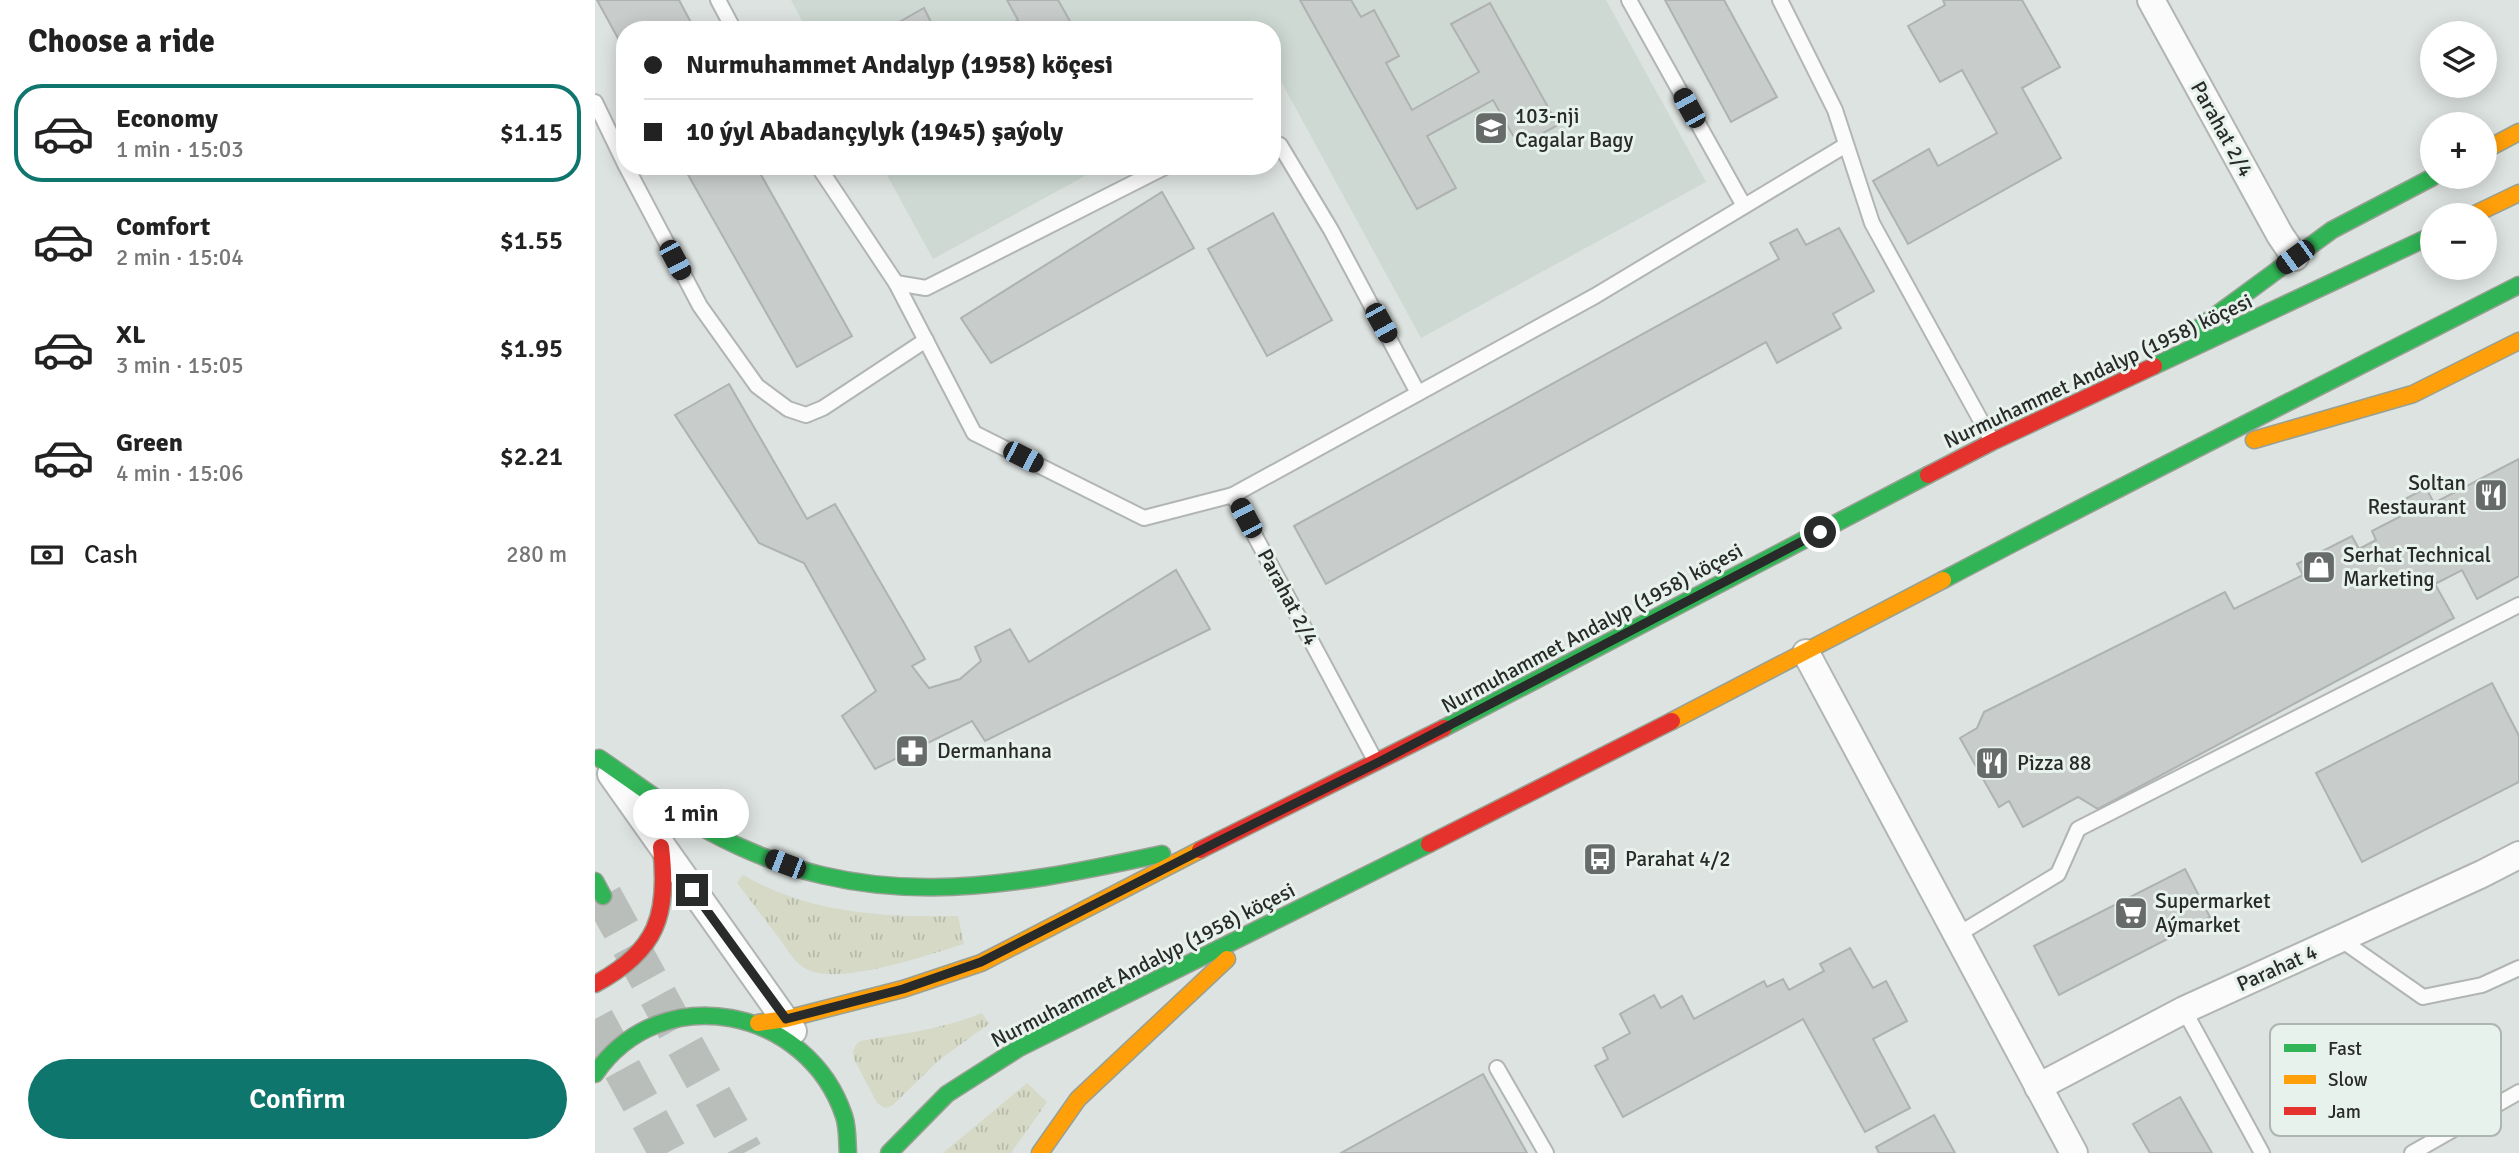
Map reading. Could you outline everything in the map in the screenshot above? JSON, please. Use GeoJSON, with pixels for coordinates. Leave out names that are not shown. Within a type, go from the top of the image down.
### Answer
{"type":"FeatureCollection","features":[{"type":"Feature","properties":{"kind":"main road"},"geometry":{"type":"LineString","coordinates":[[2497,144],[2519,132]]}},
{"type":"Feature","properties":{"kind":"main road"},"geometry":{"type":"LineString","coordinates":[[2132,377],[2332,230],[2420,184]]}},
{"type":"Feature","properties":{"kind":"main road"},"geometry":{"type":"LineString","coordinates":[[2497,204],[2519,193]]}},
{"type":"Feature","properties":{"kind":"main road","name":"Nurmuhammet Andalyp (1958) köçesi"},"geometry":{"type":"LineString","coordinates":[[758,1023],[786,1019],[903,989],[981,962],[1377,763],[1993,442],[2420,241]]}},
{"type":"Feature","properties":{"kind":"main road","name":"Nurmuhammet Andalyp (1958) köçesi"},"geometry":{"type":"LineString","coordinates":[[889,1153],[947,1094],[1019,1048],[1258,931],[1806,653],[2103,495],[2168,465],[2519,285]]}},
{"type":"Feature","properties":{"kind":"main road"},"geometry":{"type":"LineString","coordinates":[[2168,465],[2413,394],[2519,341]]}},
{"type":"Feature","properties":{"kind":"main road"},"geometry":{"type":"LineString","coordinates":[[597,754],[709,832],[785,864],[874,884],[968,888],[1083,872],[1219,841]]}},
{"type":"Feature","properties":{"kind":"main road"},"geometry":{"type":"LineString","coordinates":[[595,985],[642,951],[655,931],[666,876],[661,847]]}},
{"type":"Feature","properties":{"kind":"main road"},"geometry":{"type":"LineString","coordinates":[[595,881],[603,896]]}},
{"type":"Feature","properties":{"kind":"main road"},"geometry":{"type":"LineString","coordinates":[[1040,1153],[1077,1099],[1258,931]]}},
{"type":"Feature","properties":{"kind":"main road"},"geometry":{"type":"LineString","coordinates":[[595,1074],[601,1064],[633,1035],[673,1018],[717,1014],[758,1023],[797,1046],[818,1067],[836,1096],[846,1120],[848,1153]]}},
{"type":"Feature","properties":{"kind":"street","name":"Parahat 2/4"},"geometry":{"type":"LineString","coordinates":[[2151,0],[2280,235],[2295,257]]}},
{"type":"Feature","properties":{"kind":"street"},"geometry":{"type":"LineString","coordinates":[[1806,653],[2074,1153]]}},
{"type":"Feature","properties":{"kind":"street"},"geometry":{"type":"LineString","coordinates":[[597,754],[818,1067]]}},
{"type":"Feature","properties":{"kind":"street","name":"Parahat 4"},"geometry":{"type":"LineString","coordinates":[[2038,1087],[2184,1010],[2519,855]]}},
{"type":"Feature","properties":{"kind":"street"},"geometry":{"type":"LineString","coordinates":[[846,1120],[862,1153]]}},
{"type":"Feature","properties":{"kind":"lane"},"geometry":{"type":"LineString","coordinates":[[718,0],[729,21]]}},
{"type":"Feature","properties":{"kind":"lane"},"geometry":{"type":"LineString","coordinates":[[1629,0],[1744,206]]}},
{"type":"Feature","properties":{"kind":"lane"},"geometry":{"type":"LineString","coordinates":[[1780,0],[1835,110],[1872,223],[1993,442]]}},
{"type":"Feature","properties":{"kind":"lane"},"geometry":{"type":"LineString","coordinates":[[595,102],[616,146]]}},
{"type":"Feature","properties":{"kind":"lane"},"geometry":{"type":"LineString","coordinates":[[824,175],[896,282],[974,433],[1144,518],[1233,495],[1595,296],[1846,145]]}},
{"type":"Feature","properties":{"kind":"lane"},"geometry":{"type":"LineString","coordinates":[[1281,147],[1331,230],[1418,393]]}},
{"type":"Feature","properties":{"kind":"lane"},"geometry":{"type":"LineString","coordinates":[[630,175],[700,306],[757,386],[788,409],[806,415],[824,408],[926,340]]}},
{"type":"Feature","properties":{"kind":"lane"},"geometry":{"type":"LineString","coordinates":[[896,282],[926,288],[1149,175]]}},
{"type":"Feature","properties":{"kind":"lane","name":"Parahat 2/4"},"geometry":{"type":"LineString","coordinates":[[1233,495],[1377,763]]}},
{"type":"Feature","properties":{"kind":"lane"},"geometry":{"type":"LineString","coordinates":[[1957,935],[2058,874],[2078,829],[2519,605]]}},
{"type":"Feature","properties":{"kind":"lane"},"geometry":{"type":"LineString","coordinates":[[2340,939],[2423,997],[2482,985],[2519,968]]}},
{"type":"Feature","properties":{"kind":"lane"},"geometry":{"type":"LineString","coordinates":[[2184,1010],[2262,1153]]}},
{"type":"Feature","properties":{"kind":"lane"},"geometry":{"type":"LineString","coordinates":[[1497,1068],[1546,1153]]}},
{"type":"Feature","properties":{"kind":"lane"},"geometry":{"type":"LineString","coordinates":[[2501,1102],[2519,1092]]}},
{"type":"Feature","properties":{"kind":"lane"},"geometry":{"type":"LineString","coordinates":[[2412,1153],[2442,1136]]}},
{"type":"Feature","properties":{"kind":"shaded area","name":"103-nji Cagalar Bagy"},"geometry":{"type":"Polygon","coordinates":[[[791,0],[1606,0],[1706,182],[1421,338],[1281,81],[1281,21],[802,21],[791,0]]]}},
{"type":"Feature","properties":{"kind":"shaded area"},"geometry":{"type":"Polygon","coordinates":[[[887,175],[1087,175],[933,259],[887,175]]]}},
{"type":"Feature","properties":{"kind":"green space"},"geometry":{"type":"Polygon","coordinates":[[[743,875],[768,888],[820,905],[875,914],[958,916],[964,944],[858,972],[817,973],[803,967],[790,954],[737,883],[743,875]]]}},
{"type":"Feature","properties":{"kind":"green space"},"geometry":{"type":"Polygon","coordinates":[[[982,1013],[989,1024],[939,1060],[893,1105],[885,1108],[877,1103],[854,1059],[854,1049],[860,1041],[937,1027],[982,1013]]]}},
{"type":"Feature","properties":{"kind":"green space"},"geometry":{"type":"Polygon","coordinates":[[[1027,1083],[1047,1102],[1011,1153],[943,1153],[1027,1083]]]}},
{"type":"Feature","properties":{"kind":"building"},"geometry":{"type":"Polygon","coordinates":[[[597,0],[679,0],[690,21],[616,21],[616,35],[597,0]]]}},
{"type":"Feature","properties":{"kind":"building"},"geometry":{"type":"Polygon","coordinates":[[[1007,0],[1058,0],[1070,21],[1016,21],[1007,0]]]}},
{"type":"Feature","properties":{"kind":"building"},"geometry":{"type":"Polygon","coordinates":[[[1300,0],[1351,0],[1361,17],[1374,10],[1399,56],[1386,63],[1412,110],[1479,72],[1451,24],[1490,3],[1558,125],[1519,146],[1493,100],[1427,136],[1456,188],[1417,209],[1300,0]]]}},
{"type":"Feature","properties":{"kind":"building"},"geometry":{"type":"Polygon","coordinates":[[[1665,0],[1724,0],[1777,97],[1731,122],[1665,0]]]}},
{"type":"Feature","properties":{"kind":"building"},"geometry":{"type":"Polygon","coordinates":[[[1943,0],[2022,0],[2060,67],[2022,88],[2061,158],[1908,244],[1873,181],[1929,149],[1938,166],[1997,133],[1962,70],[1940,82],[1908,26],[1945,5],[1943,0]]]}},
{"type":"Feature","properties":{"kind":"building"},"geometry":{"type":"Polygon","coordinates":[[[924,8],[930,21],[901,21],[924,8]]]}},
{"type":"Feature","properties":{"kind":"building"},"geometry":{"type":"Polygon","coordinates":[[[688,175],[761,175],[852,336],[797,367],[688,175]]]}},
{"type":"Feature","properties":{"kind":"building"},"geometry":{"type":"Polygon","coordinates":[[[1162,192],[1194,248],[991,363],[961,318],[1162,192]]]}},
{"type":"Feature","properties":{"kind":"building"},"geometry":{"type":"Polygon","coordinates":[[[1273,213],[1332,320],[1267,356],[1208,249],[1273,213]]]}},
{"type":"Feature","properties":{"kind":"building"},"geometry":{"type":"Polygon","coordinates":[[[1839,228],[1874,291],[1833,314],[1841,328],[1777,363],[1766,342],[1326,584],[1294,526],[1779,259],[1770,243],[1797,229],[1806,245],[1839,228]]]}},
{"type":"Feature","properties":{"kind":"building"},"geometry":{"type":"Polygon","coordinates":[[[729,384],[807,519],[835,504],[925,659],[912,666],[929,688],[960,679],[981,661],[975,647],[1010,629],[1029,662],[1176,570],[1210,629],[985,741],[972,721],[875,769],[842,716],[876,691],[804,563],[759,543],[675,415],[729,384]]]}},
{"type":"Feature","properties":{"kind":"building"},"geometry":{"type":"Polygon","coordinates":[[[2519,459],[2519,576],[2477,599],[2462,570],[2435,584],[2454,618],[2098,809],[2078,797],[2023,827],[2009,801],[1999,807],[1960,738],[1977,728],[1984,712],[2225,592],[2234,609],[2303,575],[2297,564],[2352,536],[2359,549],[2376,540],[2372,531],[2411,511],[2405,499],[2426,488],[2434,503],[2519,459]]]}},
{"type":"Feature","properties":{"kind":"building"},"geometry":{"type":"Polygon","coordinates":[[[2492,683],[2519,736],[2519,782],[2362,862],[2316,773],[2492,683]]]}},
{"type":"Feature","properties":{"kind":"building"},"geometry":{"type":"Polygon","coordinates":[[[2185,869],[2210,917],[2059,995],[2034,946],[2185,869]]]}},
{"type":"Feature","properties":{"kind":"building"},"geometry":{"type":"Polygon","coordinates":[[[1850,948],[1873,988],[1886,981],[1907,1021],[1873,1039],[1910,1108],[1865,1132],[1803,1019],[1623,1117],[1595,1066],[1608,1059],[1603,1048],[1630,1033],[1620,1014],[1654,995],[1661,1008],[1682,996],[1694,1019],[1764,981],[1767,987],[1783,979],[1789,990],[1824,971],[1820,964],[1850,948]]]}},
{"type":"Feature","properties":{"kind":"building"},"geometry":{"type":"Polygon","coordinates":[[[1483,1074],[1527,1153],[1341,1153],[1483,1074]]]}},
{"type":"Feature","properties":{"kind":"building"},"geometry":{"type":"Polygon","coordinates":[[[2180,1097],[2212,1153],[2150,1153],[2133,1124],[2180,1097]]]}},
{"type":"Feature","properties":{"kind":"building"},"geometry":{"type":"Polygon","coordinates":[[[1934,1115],[1955,1153],[1879,1153],[1876,1147],[1934,1115]]]}},
{"type":"Feature","properties":{"kind":"tunnel"},"geometry":{"type":"LineString","coordinates":[[603,896],[744,1153]]}},
{"type":"Feature","properties":{"kind":"tunnel"},"geometry":{"type":"LineString","coordinates":[[595,1019],[668,1153]]}},
{"type":"Feature","properties":{"kind":"traffic: fast"},"geometry":{"type":"LineString","coordinates":[[2200,327],[2332,230],[2420,184]]}},
{"type":"Feature","properties":{"kind":"traffic: fast"},"geometry":{"type":"LineString","coordinates":[[2154,366],[2420,241]]}},
{"type":"Feature","properties":{"kind":"traffic: fast"},"geometry":{"type":"LineString","coordinates":[[1943,580],[2519,285]]}},
{"type":"Feature","properties":{"kind":"traffic: fast"},"geometry":{"type":"LineString","coordinates":[[1444,728],[1928,475]]}},
{"type":"Feature","properties":{"kind":"traffic: fast"},"geometry":{"type":"LineString","coordinates":[[599,758],[696,824],[767,858],[823,875],[878,885],[933,887],[988,884],[1045,877],[1162,854]]}},
{"type":"Feature","properties":{"kind":"traffic: fast"},"geometry":{"type":"LineString","coordinates":[[889,1153],[947,1094],[1019,1048],[1429,844]]}},
{"type":"Feature","properties":{"kind":"traffic: fast"},"geometry":{"type":"LineString","coordinates":[[595,881],[603,896]]}},
{"type":"Feature","properties":{"kind":"traffic: fast"},"geometry":{"type":"LineString","coordinates":[[595,1074],[623,1044],[657,1024],[694,1016],[731,1018],[767,1030],[799,1050],[826,1079],[844,1116],[848,1153]]}},
{"type":"Feature","properties":{"kind":"traffic: slow"},"geometry":{"type":"LineString","coordinates":[[2497,144],[2519,132]]}},
{"type":"Feature","properties":{"kind":"traffic: slow"},"geometry":{"type":"LineString","coordinates":[[2497,204],[2519,193]]}},
{"type":"Feature","properties":{"kind":"traffic: slow"},"geometry":{"type":"LineString","coordinates":[[2254,440],[2413,394],[2519,341]]}},
{"type":"Feature","properties":{"kind":"traffic: slow"},"geometry":{"type":"LineString","coordinates":[[1672,721],[1943,580]]}},
{"type":"Feature","properties":{"kind":"traffic: slow"},"geometry":{"type":"LineString","coordinates":[[758,1023],[786,1019],[903,989],[981,963],[1200,850]]}},
{"type":"Feature","properties":{"kind":"traffic: slow"},"geometry":{"type":"LineString","coordinates":[[1040,1153],[1078,1099],[1227,959]]}},
{"type":"Feature","properties":{"kind":"traffic: jam"},"geometry":{"type":"LineString","coordinates":[[1928,475],[2154,366]]}},
{"type":"Feature","properties":{"kind":"traffic: jam"},"geometry":{"type":"LineString","coordinates":[[1429,844],[1672,721]]}},
{"type":"Feature","properties":{"kind":"traffic: jam"},"geometry":{"type":"LineString","coordinates":[[1200,850],[1444,728]]}},
{"type":"Feature","properties":{"kind":"traffic: jam"},"geometry":{"type":"LineString","coordinates":[[595,984],[633,958],[654,929],[663,892],[661,847]]}},
{"type":"Feature","properties":{"kind":"place","name":"103-nji Cagalar Bagy"},"geometry":{"type":"Point","coordinates":[1491,128]}},
{"type":"Feature","properties":{"kind":"place","name":"Soltan Restaurant"},"geometry":{"type":"Point","coordinates":[2491,495]}},
{"type":"Feature","properties":{"kind":"place","name":"Serhat Technical Marketing"},"geometry":{"type":"Point","coordinates":[2319,567]}},
{"type":"Feature","properties":{"kind":"place","name":"Dermanhana"},"geometry":{"type":"Point","coordinates":[912,751]}},
{"type":"Feature","properties":{"kind":"place","name":"Pizza 88"},"geometry":{"type":"Point","coordinates":[1992,763]}},
{"type":"Feature","properties":{"kind":"place","name":"Parahat 4/2"},"geometry":{"type":"Point","coordinates":[1600,859]}},
{"type":"Feature","properties":{"kind":"place","name":"Supermarket Aýmarket"},"geometry":{"type":"Point","coordinates":[2131,913]}},
{"type":"Feature","properties":{"kind":"route"},"geometry":{"type":"LineString","coordinates":[[692,890],[786,1019],[903,989],[981,962],[1377,763],[1820,532]]}}]}
